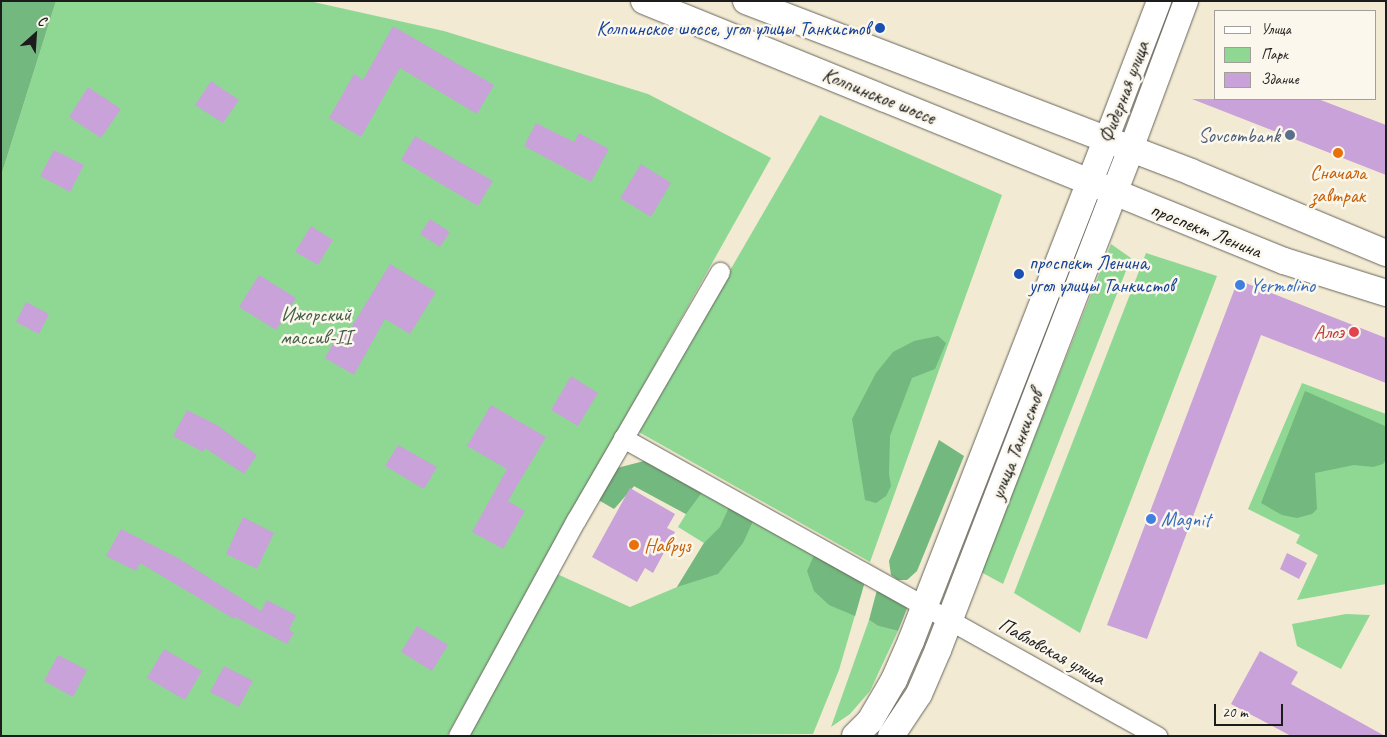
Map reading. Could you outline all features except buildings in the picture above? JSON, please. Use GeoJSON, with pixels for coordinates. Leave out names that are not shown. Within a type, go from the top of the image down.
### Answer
{"type":"FeatureCollection","features":[{"type":"Feature","properties":{"kind":"main road","name":"Колпинское шоссе"},"geometry":{"type":"LineString","coordinates":[[644,1],[1113,193]]}},
{"type":"Feature","properties":{"kind":"main road","name":"Колпинское шоссе"},"geometry":{"type":"LineString","coordinates":[[746,1],[1131,149]]}},
{"type":"Feature","properties":{"kind":"main road","name":"Фидерная улица"},"geometry":{"type":"LineString","coordinates":[[1089,183],[1106,140]]}},
{"type":"Feature","properties":{"kind":"main road","name":"улица Танкистов"},"geometry":{"type":"LineString","coordinates":[[891,736],[919,694],[950,619],[1131,149]]}},
{"type":"Feature","properties":{"kind":"main road"},"geometry":{"type":"LineString","coordinates":[[1131,149],[1386,253]]}},
{"type":"Feature","properties":{"kind":"main road","name":"улица Танкистов"},"geometry":{"type":"LineString","coordinates":[[855,736],[870,721],[894,680],[925,606],[1089,183]]}},
{"type":"Feature","properties":{"kind":"main road","name":"проспект Ленина"},"geometry":{"type":"LineString","coordinates":[[1113,193],[1284,261],[1386,293]]}},
{"type":"Feature","properties":{"kind":"street","name":"Фидерная улица"},"geometry":{"type":"LineString","coordinates":[[1106,140],[1159,1]]}},
{"type":"Feature","properties":{"kind":"street","name":"Фидерная улица"},"geometry":{"type":"LineString","coordinates":[[1131,149],[1186,1]]}},
{"type":"Feature","properties":{"kind":"street"},"geometry":{"type":"LineString","coordinates":[[458,736],[623,438],[720,272]]}},
{"type":"Feature","properties":{"kind":"street","name":"Павловская улица"},"geometry":{"type":"LineString","coordinates":[[623,438],[1157,736]]}},
{"type":"Feature","properties":{"kind":"green space"},"geometry":{"type":"Polygon","coordinates":[[[1,1],[56,1],[1,176],[1,1]]]}},
{"type":"Feature","properties":{"kind":"green space","name":"Ижорский массив-II"},"geometry":{"type":"Polygon","coordinates":[[[56,1],[309,1],[444,31],[648,94],[771,158],[447,736],[1,736],[1,176],[56,1]]]}},
{"type":"Feature","properties":{"kind":"green space"},"geometry":{"type":"Polygon","coordinates":[[[820,115],[1002,195],[870,562],[637,431],[820,115]]]}},
{"type":"Feature","properties":{"kind":"green space"},"geometry":{"type":"Polygon","coordinates":[[[1111,244],[1131,258],[1003,584],[981,572],[1111,244]]]}},
{"type":"Feature","properties":{"kind":"green space"},"geometry":{"type":"Polygon","coordinates":[[[1146,253],[1217,276],[1080,633],[1014,593],[1146,253]]]}},
{"type":"Feature","properties":{"kind":"green space"},"geometry":{"type":"Polygon","coordinates":[[[938,336],[946,343],[935,369],[912,378],[890,436],[889,474],[891,486],[886,496],[876,503],[865,500],[852,419],[876,373],[893,352],[914,341],[938,336]]]}},
{"type":"Feature","properties":{"kind":"green space"},"geometry":{"type":"Polygon","coordinates":[[[1302,383],[1386,414],[1386,584],[1297,600],[1318,555],[1296,543],[1300,535],[1248,509],[1302,383]]]}},
{"type":"Feature","properties":{"kind":"green space"},"geometry":{"type":"Polygon","coordinates":[[[1305,391],[1385,426],[1386,460],[1383,464],[1373,467],[1354,465],[1315,473],[1317,509],[1312,514],[1297,518],[1282,515],[1261,503],[1305,391]]]}},
{"type":"Feature","properties":{"kind":"green space"},"geometry":{"type":"Polygon","coordinates":[[[939,440],[964,456],[917,571],[907,580],[898,580],[891,575],[889,561],[939,440]]]}},
{"type":"Feature","properties":{"kind":"green space"},"geometry":{"type":"Polygon","coordinates":[[[648,460],[865,581],[839,670],[813,734],[466,736],[557,574],[630,607],[677,587],[704,543],[678,527],[686,514],[634,486],[614,509],[648,460]]]}},
{"type":"Feature","properties":{"kind":"green space"},"geometry":{"type":"Polygon","coordinates":[[[648,460],[703,491],[686,514],[634,486],[614,509],[595,498],[613,469],[648,460]]]}},
{"type":"Feature","properties":{"kind":"green space"},"geometry":{"type":"Polygon","coordinates":[[[730,505],[754,519],[743,543],[718,574],[677,587],[704,543],[720,527],[730,505]]]}},
{"type":"Feature","properties":{"kind":"green space"},"geometry":{"type":"Polygon","coordinates":[[[815,553],[865,581],[855,616],[829,605],[814,591],[807,571],[815,553]]]}},
{"type":"Feature","properties":{"kind":"green space"},"geometry":{"type":"Polygon","coordinates":[[[877,590],[908,606],[898,631],[878,626],[869,620],[877,590]]]}},
{"type":"Feature","properties":{"kind":"green space"},"geometry":{"type":"Polygon","coordinates":[[[1346,614],[1370,615],[1341,669],[1297,646],[1292,624],[1346,614]]]}},
{"type":"Feature","properties":{"kind":"green space"},"geometry":{"type":"Polygon","coordinates":[[[869,620],[878,626],[898,631],[870,691],[850,714],[831,727],[869,620]]]}},
{"type":"Feature","properties":{"kind":"place","name":"Колпинское шоссе, угол улицы Танкистов"},"geometry":{"type":"Point","coordinates":[880,28]}},
{"type":"Feature","properties":{"kind":"place","name":"Sovcombank"},"geometry":{"type":"Point","coordinates":[1290,135]}},
{"type":"Feature","properties":{"kind":"place","name":"Сначала завтрак"},"geometry":{"type":"Point","coordinates":[1338,153]}},
{"type":"Feature","properties":{"kind":"place","name":"проспект Ленина, угол улицы Танкистов"},"geometry":{"type":"Point","coordinates":[1019,274]}},
{"type":"Feature","properties":{"kind":"place","name":"Yermolino"},"geometry":{"type":"Point","coordinates":[1240,285]}},
{"type":"Feature","properties":{"kind":"place","name":"Алоэ"},"geometry":{"type":"Point","coordinates":[1354,332]}},
{"type":"Feature","properties":{"kind":"place","name":"Magnit"},"geometry":{"type":"Point","coordinates":[1151,519]}},
{"type":"Feature","properties":{"kind":"place","name":"Навруз"},"geometry":{"type":"Point","coordinates":[634,545]}}]}
